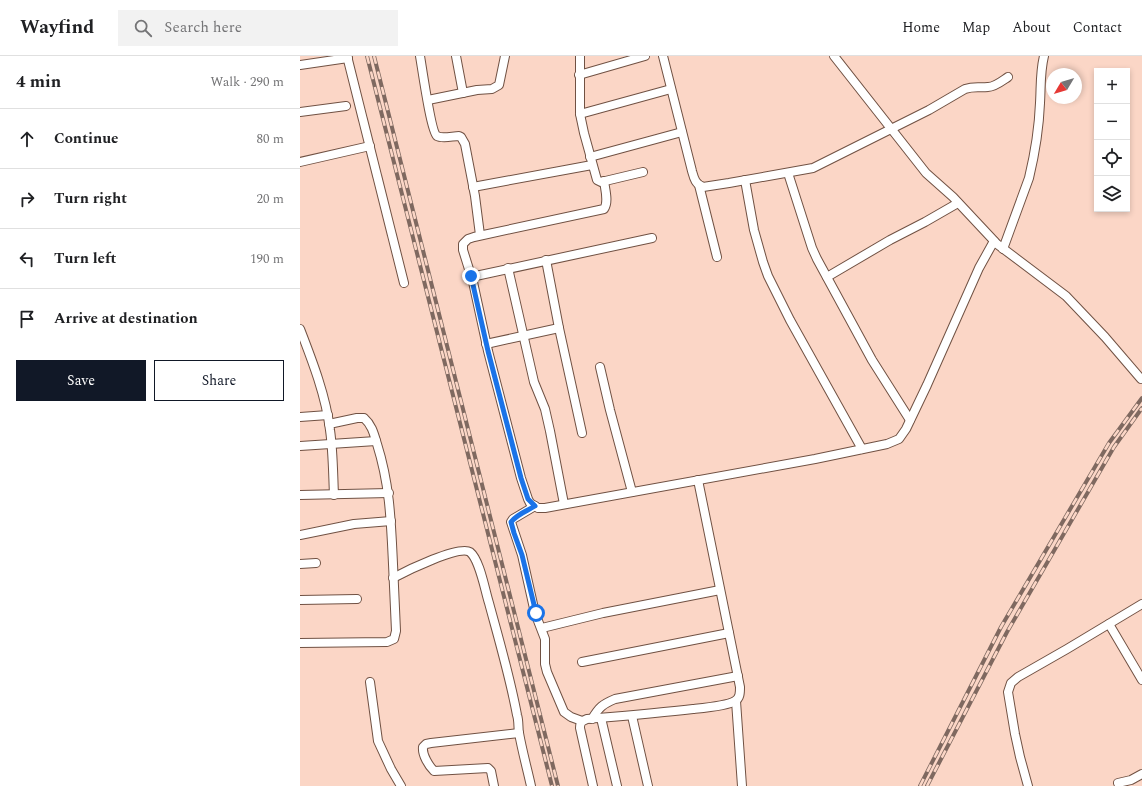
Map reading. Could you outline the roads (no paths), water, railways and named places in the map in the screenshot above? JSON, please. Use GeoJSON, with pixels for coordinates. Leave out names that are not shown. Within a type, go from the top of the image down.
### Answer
{"type":"FeatureCollection","features":[{"type":"Feature","properties":{"kind":"street"},"geometry":{"type":"LineString","coordinates":[[420,56],[434,133],[440,137],[459,136],[465,144],[480,235]]}},
{"type":"Feature","properties":{"kind":"street"},"geometry":{"type":"LineString","coordinates":[[456,56],[463,93]]}},
{"type":"Feature","properties":{"kind":"street"},"geometry":{"type":"LineString","coordinates":[[428,100],[477,90],[492,89],[499,84],[505,56]]}},
{"type":"Feature","properties":{"kind":"street"},"geometry":{"type":"LineString","coordinates":[[580,56],[580,114],[597,180],[600,182],[643,172]]}},
{"type":"Feature","properties":{"kind":"street"},"geometry":{"type":"LineString","coordinates":[[579,75],[645,56]]}},
{"type":"Feature","properties":{"kind":"street"},"geometry":{"type":"LineString","coordinates":[[663,56],[692,171],[696,182],[699,185],[716,257]]}},
{"type":"Feature","properties":{"kind":"street"},"geometry":{"type":"LineString","coordinates":[[834,56],[926,173],[1003,249],[1066,296],[1141,380]]}},
{"type":"Feature","properties":{"kind":"street"},"geometry":{"type":"LineString","coordinates":[[1003,249],[1032,166],[1038,133],[1041,71],[1044,56]]}},
{"type":"Feature","properties":{"kind":"street"},"geometry":{"type":"LineString","coordinates":[[300,65],[347,57],[404,283]]}},
{"type":"Feature","properties":{"kind":"street"},"geometry":{"type":"LineString","coordinates":[[699,185],[706,187],[813,168],[929,110],[965,89],[971,87],[988,88],[1008,77]]}},
{"type":"Feature","properties":{"kind":"street"},"geometry":{"type":"LineString","coordinates":[[580,114],[672,89]]}},
{"type":"Feature","properties":{"kind":"street"},"geometry":{"type":"LineString","coordinates":[[300,112],[346,106]]}},
{"type":"Feature","properties":{"kind":"street"},"geometry":{"type":"LineString","coordinates":[[473,187],[591,161],[682,132]]}},
{"type":"Feature","properties":{"kind":"street"},"geometry":{"type":"LineString","coordinates":[[300,162],[370,146]]}},
{"type":"Feature","properties":{"kind":"street"},"geometry":{"type":"LineString","coordinates":[[788,173],[812,248],[872,360],[910,420]]}},
{"type":"Feature","properties":{"kind":"street"},"geometry":{"type":"LineString","coordinates":[[745,180],[754,230],[768,276],[790,320],[862,449]]}},
{"type":"Feature","properties":{"kind":"street"},"geometry":{"type":"LineString","coordinates":[[604,181],[607,202],[604,209],[480,235],[468,239],[462,244],[521,478],[528,499],[535,506],[545,508],[862,449],[887,444],[899,439],[910,420],[939,359],[979,268],[994,241]]}},
{"type":"Feature","properties":{"kind":"street"},"geometry":{"type":"LineString","coordinates":[[827,277],[890,240],[958,203]]}},
{"type":"Feature","properties":{"kind":"street"},"geometry":{"type":"LineString","coordinates":[[471,276],[652,238]]}},
{"type":"Feature","properties":{"kind":"street"},"geometry":{"type":"LineString","coordinates":[[546,260],[582,433]]}},
{"type":"Feature","properties":{"kind":"street"},"geometry":{"type":"LineString","coordinates":[[508,268],[534,382],[545,409],[564,504]]}},
{"type":"Feature","properties":{"kind":"street"},"geometry":{"type":"LineString","coordinates":[[486,344],[559,328]]}},
{"type":"Feature","properties":{"kind":"street"},"geometry":{"type":"LineString","coordinates":[[300,329],[311,358],[328,415],[334,495]]}},
{"type":"Feature","properties":{"kind":"street"},"geometry":{"type":"LineString","coordinates":[[600,367],[632,492]]}},
{"type":"Feature","properties":{"kind":"street"},"geometry":{"type":"LineString","coordinates":[[300,417],[328,415]]}},
{"type":"Feature","properties":{"kind":"street"},"geometry":{"type":"LineString","coordinates":[[300,643],[390,642],[394,639],[396,631],[391,521],[388,493],[383,462],[372,428],[368,421],[364,418],[356,418],[329,424]]}},
{"type":"Feature","properties":{"kind":"street"},"geometry":{"type":"LineString","coordinates":[[300,446],[376,441]]}},
{"type":"Feature","properties":{"kind":"street"},"geometry":{"type":"LineString","coordinates":[[698,480],[738,676],[740,693],[736,701],[742,786]]}},
{"type":"Feature","properties":{"kind":"street"},"geometry":{"type":"LineString","coordinates":[[300,495],[388,493]]}},
{"type":"Feature","properties":{"kind":"street"},"geometry":{"type":"LineString","coordinates":[[535,506],[519,515],[511,522],[522,555],[536,613],[546,643],[545,664],[561,707],[568,716],[582,721],[714,707],[736,701]]}},
{"type":"Feature","properties":{"kind":"street"},"geometry":{"type":"LineString","coordinates":[[300,535],[354,524],[391,521]]}},
{"type":"Feature","properties":{"kind":"street"},"geometry":{"type":"LineString","coordinates":[[393,578],[420,565],[455,552],[464,550],[473,556],[482,579],[495,624],[517,714],[519,733],[531,786]]}},
{"type":"Feature","properties":{"kind":"street"},"geometry":{"type":"LineString","coordinates":[[300,564],[316,563]]}},
{"type":"Feature","properties":{"kind":"street"},"geometry":{"type":"LineString","coordinates":[[542,628],[603,613],[720,590]]}},
{"type":"Feature","properties":{"kind":"street"},"geometry":{"type":"LineString","coordinates":[[300,600],[357,599]]}},
{"type":"Feature","properties":{"kind":"street"},"geometry":{"type":"LineString","coordinates":[[1028,786],[1015,734],[1008,692],[1011,683],[1018,677],[1142,604]]}},
{"type":"Feature","properties":{"kind":"street"},"geometry":{"type":"LineString","coordinates":[[1109,624],[1142,680]]}},
{"type":"Feature","properties":{"kind":"street"},"geometry":{"type":"LineString","coordinates":[[582,662],[729,633]]}},
{"type":"Feature","properties":{"kind":"street"},"geometry":{"type":"LineString","coordinates":[[617,786],[596,719],[597,711],[601,706],[615,699],[738,676]]}},
{"type":"Feature","properties":{"kind":"street"},"geometry":{"type":"LineString","coordinates":[[370,682],[378,741],[387,762],[401,786]]}},
{"type":"Feature","properties":{"kind":"street"},"geometry":{"type":"LineString","coordinates":[[632,716],[648,786]]}},
{"type":"Feature","properties":{"kind":"street"},"geometry":{"type":"LineString","coordinates":[[582,721],[580,728],[593,786]]}},
{"type":"Feature","properties":{"kind":"street"},"geometry":{"type":"LineString","coordinates":[[494,786],[491,771],[488,768],[434,771],[430,768],[423,751],[423,747],[426,744],[431,743],[519,733]]}},
{"type":"Feature","properties":{"kind":"street"},"geometry":{"type":"LineString","coordinates":[[1118,783],[1131,780],[1142,774]]}},
{"type":"Feature","properties":{"kind":"railway"},"geometry":{"type":"LineString","coordinates":[[367,56],[552,786]]}},
{"type":"Feature","properties":{"kind":"railway"},"geometry":{"type":"LineString","coordinates":[[374,56],[558,786]]}},
{"type":"Feature","properties":{"kind":"railway"},"geometry":{"type":"LineString","coordinates":[[920,786],[1001,627],[1109,443],[1142,398]]}},
{"type":"Feature","properties":{"kind":"railway"},"geometry":{"type":"LineString","coordinates":[[927,786],[1007,632],[1114,447],[1142,408]]}}]}
